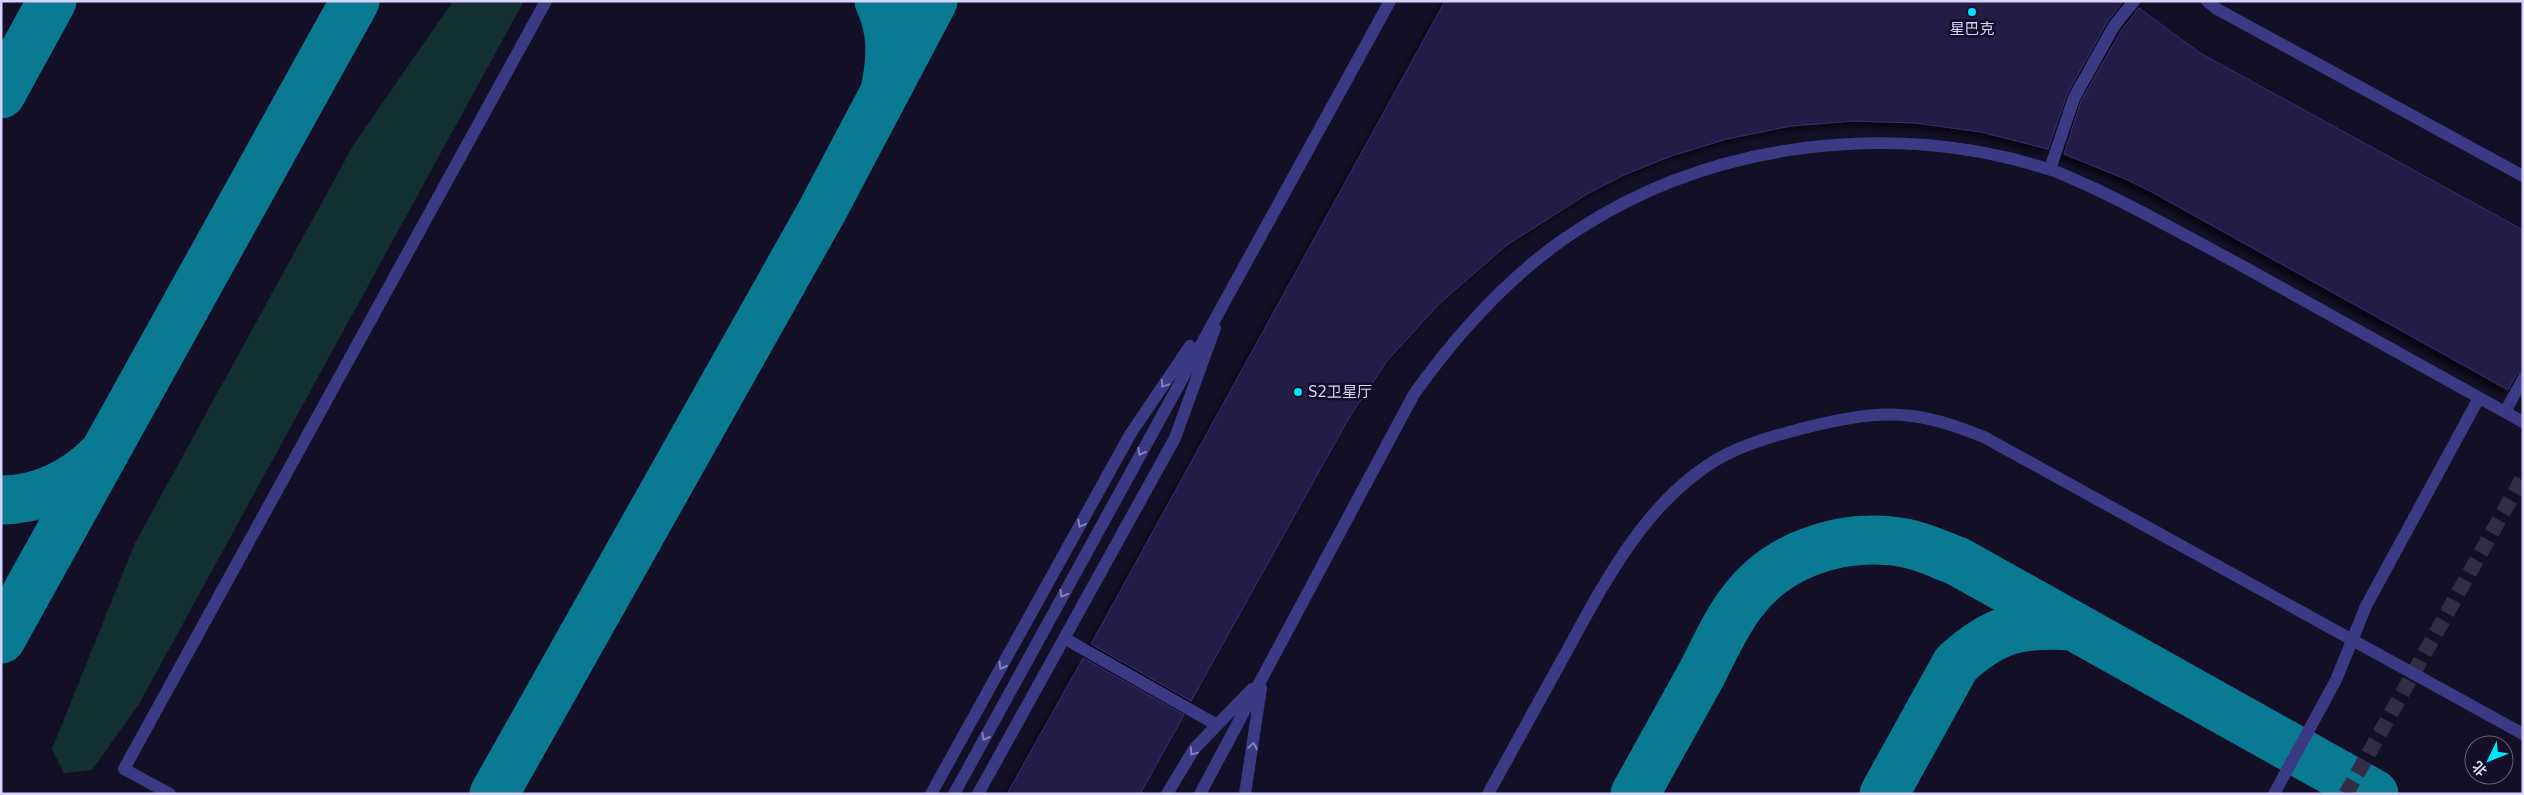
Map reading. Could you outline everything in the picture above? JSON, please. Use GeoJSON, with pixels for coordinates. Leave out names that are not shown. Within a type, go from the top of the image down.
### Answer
{"type":"FeatureCollection","features":[{"type":"Feature","properties":{"kind":"lane"},"geometry":{"type":"LineString","coordinates":[[170,794],[124,769],[546,1]]}},
{"type":"Feature","properties":{"kind":"lane"},"geometry":{"type":"LineString","coordinates":[[954,794],[1231,286],[1390,1]]}},
{"type":"Feature","properties":{"kind":"lane"},"geometry":{"type":"LineString","coordinates":[[2050,169],[2074,98],[2114,26],[2134,1]]}},
{"type":"Feature","properties":{"kind":"lane"},"geometry":{"type":"LineString","coordinates":[[2206,1],[2217,9],[2523,176]]}},
{"type":"Feature","properties":{"kind":"lane"},"geometry":{"type":"LineString","coordinates":[[1200,794],[1420,387],[1446,350],[1486,306],[1540,258],[1578,229],[1626,202],[1672,181],[1726,164],[1789,151],[1861,142],[1924,144],[1992,154],[2050,169],[2132,206],[2523,422]]}},
{"type":"Feature","properties":{"kind":"lane"},"geometry":{"type":"LineString","coordinates":[[978,794],[1174,438],[1231,286]]}},
{"type":"Feature","properties":{"kind":"lane"},"geometry":{"type":"LineString","coordinates":[[931,794],[1131,433],[1231,286]]}},
{"type":"Feature","properties":{"kind":"lane"},"geometry":{"type":"LineString","coordinates":[[2504,412],[2523,379]]}},
{"type":"Feature","properties":{"kind":"lane"},"geometry":{"type":"LineString","coordinates":[[2274,794],[2336,680],[2366,606],[2479,398]]}},
{"type":"Feature","properties":{"kind":"lane"},"geometry":{"type":"LineString","coordinates":[[1488,794],[1591,607],[1630,544],[1654,513],[1685,484],[1715,461],[1744,447],[1819,424],[1881,414],[1912,416],[1947,424],[1984,437],[2523,734]]}},
{"type":"Feature","properties":{"kind":"lane"},"geometry":{"type":"LineString","coordinates":[[1064,638],[1216,725]]}},
{"type":"Feature","properties":{"kind":"lane"},"geometry":{"type":"LineString","coordinates":[[1167,794],[1194,749],[1263,678]]}},
{"type":"Feature","properties":{"kind":"lane"},"geometry":{"type":"LineString","coordinates":[[1245,794],[1263,678]]}},
{"type":"Feature","properties":{"kind":"green space"},"geometry":{"type":"Polygon","coordinates":[[[453,1],[524,1],[139,704],[92,770],[64,773],[52,749],[135,543],[354,144],[453,1]]]}},
{"type":"Feature","properties":{"kind":"building","name":"S2卫星厅"},"geometry":{"type":"Polygon","coordinates":[[[1445,1],[2123,1],[2107,22],[2067,94],[2048,149],[1981,132],[1915,123],[1853,121],[1791,126],[1727,139],[1671,156],[1624,175],[1587,194],[1507,245],[1439,304],[1387,361],[1350,416],[1191,701],[1091,644],[1445,1]]]}},
{"type":"Feature","properties":{"kind":"building"},"geometry":{"type":"Polygon","coordinates":[[[2139,8],[2200,53],[2523,230],[2523,371],[2516,375],[2508,390],[2150,191],[2064,154],[2081,101],[2121,31],[2139,8]]]}},
{"type":"Feature","properties":{"kind":"building"},"geometry":{"type":"Polygon","coordinates":[[[1083,658],[1184,715],[1140,794],[1007,794],[1083,658]]]}},
{"type":"Feature","properties":{"kind":"taxiway"},"geometry":{"type":"LineString","coordinates":[[1,94],[52,1]]}},
{"type":"Feature","properties":{"kind":"taxiway"},"geometry":{"type":"LineString","coordinates":[[1,639],[355,1]]}},
{"type":"Feature","properties":{"kind":"taxiway"},"geometry":{"type":"LineString","coordinates":[[879,1],[889,32],[890,42],[886,85]]}},
{"type":"Feature","properties":{"kind":"taxiway"},"geometry":{"type":"LineString","coordinates":[[494,794],[822,211],[933,1]]}},
{"type":"Feature","properties":{"kind":"taxiway"},"geometry":{"type":"LineString","coordinates":[[1,500],[29,497],[55,488],[79,475],[100,457]]}},
{"type":"Feature","properties":{"kind":"taxiway"},"geometry":{"type":"LineString","coordinates":[[1635,794],[1725,628],[1736,610],[1756,586],[1772,572],[1809,552],[1829,546],[1871,540],[1909,544],[1957,561],[2374,794]]}},
{"type":"Feature","properties":{"kind":"taxiway"},"geometry":{"type":"LineString","coordinates":[[1884,794],[1956,664],[1983,642],[2009,630],[2037,626],[2072,626]]}},
{"type":"Feature","properties":{"kind":"tunnel"},"geometry":{"type":"LineString","coordinates":[[2346,794],[2523,477]]}},
{"type":"Feature","properties":{"kind":"place","name":"星巴克"},"geometry":{"type":"Point","coordinates":[1972,12]}},
{"type":"Feature","properties":{"kind":"place","name":"S2卫星厅"},"geometry":{"type":"Point","coordinates":[1298,392]}}]}
